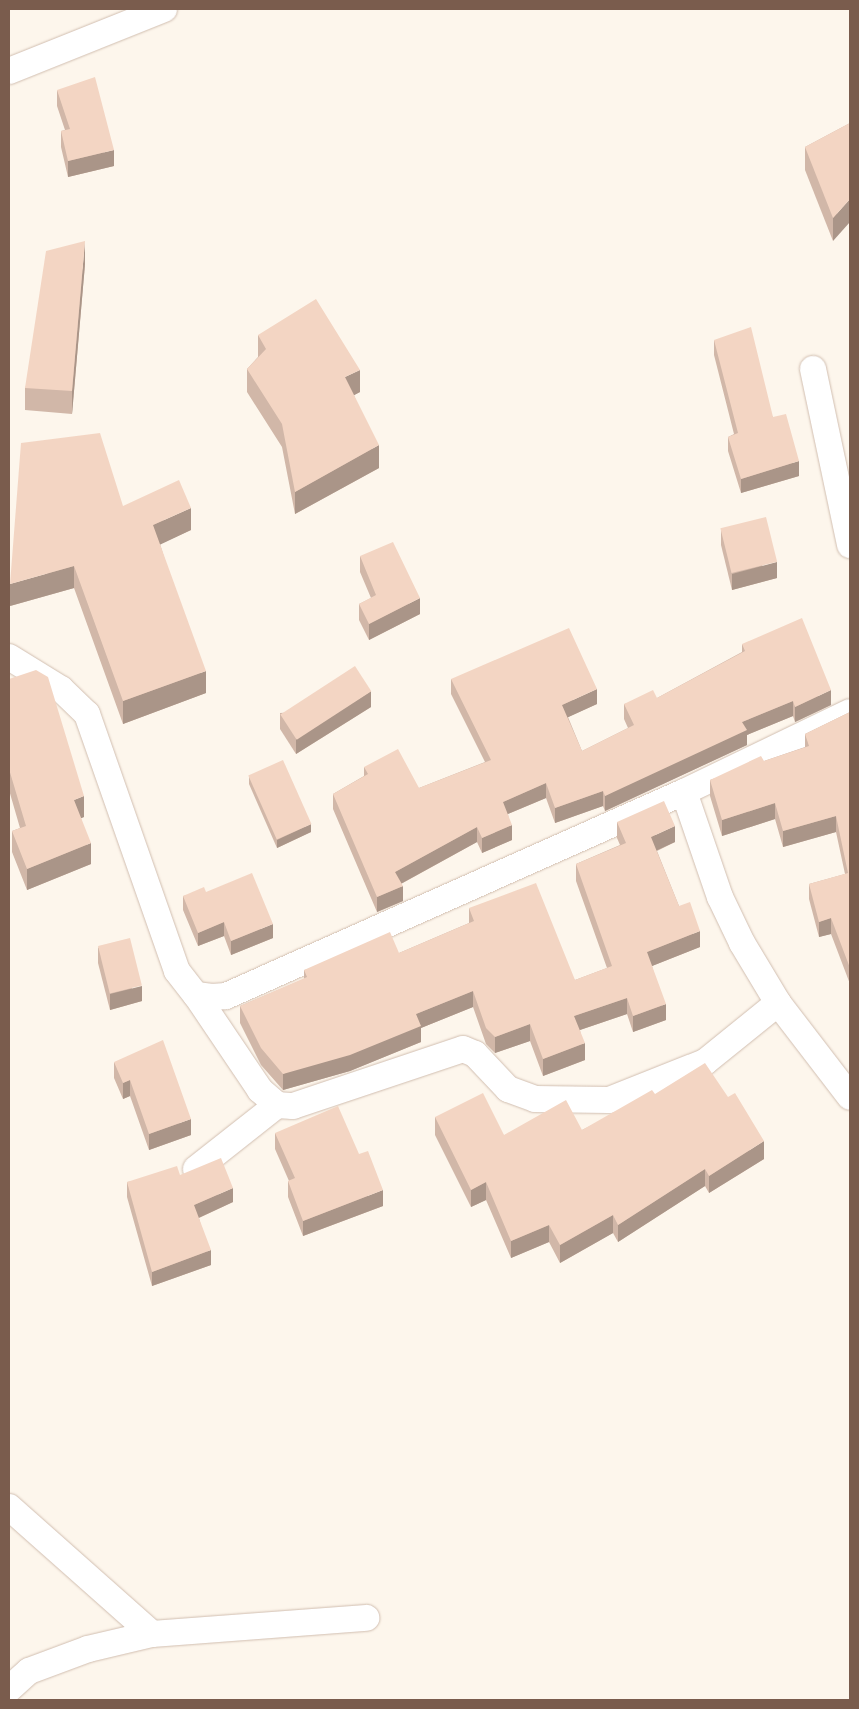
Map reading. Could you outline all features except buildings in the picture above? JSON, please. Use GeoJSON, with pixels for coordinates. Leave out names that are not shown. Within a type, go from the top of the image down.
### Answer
{"type":"FeatureCollection","features":[{"type":"Feature","properties":{"kind":"street"},"geometry":{"type":"LineString","coordinates":[[9,71],[164,9]]}},
{"type":"Feature","properties":{"kind":"street"},"geometry":{"type":"LineString","coordinates":[[813,369],[850,546]]}},
{"type":"Feature","properties":{"kind":"street"},"geometry":{"type":"LineString","coordinates":[[9,656],[61,689],[87,714],[177,971],[196,995],[260,1090],[277,1105]]}},
{"type":"Feature","properties":{"kind":"street"},"geometry":{"type":"LineString","coordinates":[[196,995],[226,996],[684,792],[850,712]]}},
{"type":"Feature","properties":{"kind":"street"},"geometry":{"type":"LineString","coordinates":[[684,792],[720,897],[778,1003],[850,1097]]}},
{"type":"Feature","properties":{"kind":"street"},"geometry":{"type":"LineString","coordinates":[[196,1168],[277,1105],[316,1100],[463,1049],[476,1054],[508,1088],[535,1099],[609,1100],[705,1062],[778,1003]]}},
{"type":"Feature","properties":{"kind":"street"},"geometry":{"type":"LineString","coordinates":[[9,1507],[152,1634]]}},
{"type":"Feature","properties":{"kind":"street"},"geometry":{"type":"LineString","coordinates":[[9,1688],[29,1671],[88,1649],[152,1634],[366,1618]]}}]}
